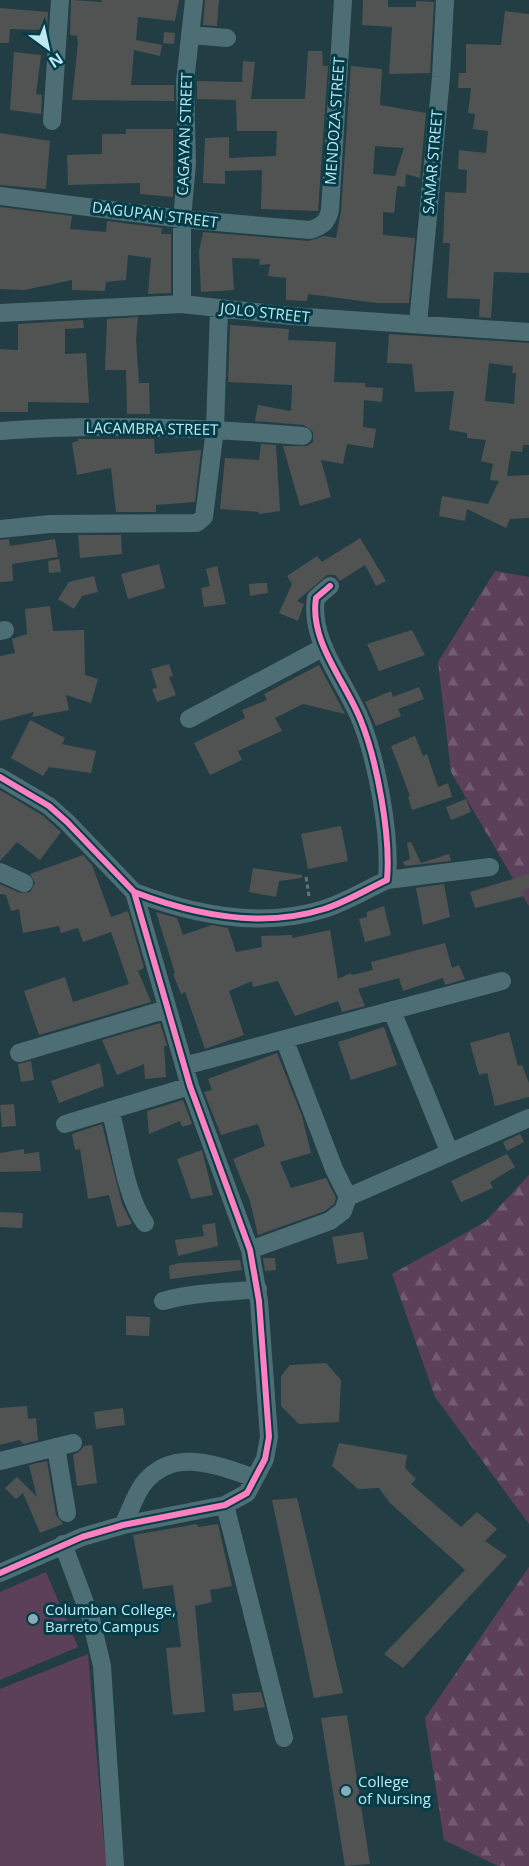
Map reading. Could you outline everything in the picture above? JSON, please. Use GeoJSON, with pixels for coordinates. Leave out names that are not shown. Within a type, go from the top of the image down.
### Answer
{"type":"FeatureCollection","features":[{"type":"Feature","properties":{"kind":"street"},"geometry":{"type":"LineString","coordinates":[[52,121],[60,0]]}},
{"type":"Feature","properties":{"kind":"street","name":"CAGAYAN STREET"},"geometry":{"type":"LineString","coordinates":[[182,304],[182,219],[187,164],[186,82],[194,0]]}},
{"type":"Feature","properties":{"kind":"street","name":"MENDOZA STREET"},"geometry":{"type":"LineString","coordinates":[[310,230],[321,226],[328,219],[330,210],[343,0]]}},
{"type":"Feature","properties":{"kind":"street","name":"SAMAR STREET"},"geometry":{"type":"LineString","coordinates":[[418,323],[441,77],[445,0]]}},
{"type":"Feature","properties":{"kind":"street"},"geometry":{"type":"LineString","coordinates":[[190,35],[227,38]]}},
{"type":"Feature","properties":{"kind":"street","name":"DAGUPAN STREET"},"geometry":{"type":"LineString","coordinates":[[0,196],[182,219],[310,230]]}},
{"type":"Feature","properties":{"kind":"street","name":"JOLO STREET"},"geometry":{"type":"LineString","coordinates":[[0,313],[182,304],[292,316],[529,332]]}},
{"type":"Feature","properties":{"kind":"street"},"geometry":{"type":"LineString","coordinates":[[0,529],[50,524],[197,523],[206,512],[215,429],[219,308]]}},
{"type":"Feature","properties":{"kind":"street","name":"LACAMBRA STREET"},"geometry":{"type":"LineString","coordinates":[[0,431],[88,427],[215,429],[303,436]]}},
{"type":"Feature","properties":{"kind":"street"},"geometry":{"type":"LineString","coordinates":[[330,586],[316,598],[314,613],[324,647],[350,696],[369,742],[386,840],[387,880]]}},
{"type":"Feature","properties":{"kind":"street"},"geometry":{"type":"LineString","coordinates":[[189,719],[324,647]]}},
{"type":"Feature","properties":{"kind":"street"},"geometry":{"type":"LineString","coordinates":[[0,777],[49,806],[134,892],[164,904],[190,910],[254,919],[278,919],[326,909],[387,880],[490,867]]}},
{"type":"Feature","properties":{"kind":"street"},"geometry":{"type":"LineString","coordinates":[[0,872],[24,883]]}},
{"type":"Feature","properties":{"kind":"street"},"geometry":{"type":"LineString","coordinates":[[0,1573],[63,1544],[123,1525],[225,1505],[247,1493],[265,1459],[269,1437],[258,1289],[250,1250],[190,1086],[134,892]]}},
{"type":"Feature","properties":{"kind":"street"},"geometry":{"type":"LineString","coordinates":[[184,1066],[285,1041],[502,981]]}},
{"type":"Feature","properties":{"kind":"street"},"geometry":{"type":"LineString","coordinates":[[19,1053],[167,1009]]}},
{"type":"Feature","properties":{"kind":"street"},"geometry":{"type":"LineString","coordinates":[[392,1011],[449,1151]]}},
{"type":"Feature","properties":{"kind":"street"},"geometry":{"type":"LineString","coordinates":[[250,1250],[330,1221],[343,1211],[348,1197],[334,1168],[285,1041]]}},
{"type":"Feature","properties":{"kind":"street"},"geometry":{"type":"LineString","coordinates":[[64,1124],[190,1086]]}},
{"type":"Feature","properties":{"kind":"street"},"geometry":{"type":"LineString","coordinates":[[110,1110],[130,1196],[135,1210],[145,1223]]}},
{"type":"Feature","properties":{"kind":"street"},"geometry":{"type":"LineString","coordinates":[[348,1197],[529,1118]]}},
{"type":"Feature","properties":{"kind":"street"},"geometry":{"type":"LineString","coordinates":[[163,1301],[201,1292],[227,1293],[258,1289]]}},
{"type":"Feature","properties":{"kind":"street"},"geometry":{"type":"LineString","coordinates":[[0,1461],[64,1445],[67,1513]]}},
{"type":"Feature","properties":{"kind":"street"},"geometry":{"type":"LineString","coordinates":[[123,1525],[143,1484],[157,1471],[179,1461],[207,1462],[255,1478]]}},
{"type":"Feature","properties":{"kind":"street"},"geometry":{"type":"LineString","coordinates":[[225,1505],[284,1738]]}},
{"type":"Feature","properties":{"kind":"street"},"geometry":{"type":"LineString","coordinates":[[63,1544],[91,1619],[102,1666],[116,1866]]}},
{"type":"Feature","properties":{"kind":"green space"},"geometry":{"type":"Polygon","coordinates":[[[495,571],[529,577],[529,906],[451,772],[438,662],[495,571]]]}},
{"type":"Feature","properties":{"kind":"green space"},"geometry":{"type":"Polygon","coordinates":[[[529,1175],[529,1524],[435,1397],[392,1274],[485,1222],[529,1175]]]}},
{"type":"Feature","properties":{"kind":"green space"},"geometry":{"type":"Polygon","coordinates":[[[529,1567],[529,1866],[498,1866],[444,1840],[425,1718],[529,1567]]]}},
{"type":"Feature","properties":{"kind":"green space","name":"Columban College, Barreto Campus"},"geometry":{"type":"Polygon","coordinates":[[[46,1572],[78,1647],[0,1680],[0,1592],[46,1572]]]}},
{"type":"Feature","properties":{"kind":"green space","name":"Columban College, Barreto Campus"},"geometry":{"type":"Polygon","coordinates":[[[88,1654],[106,1866],[0,1866],[0,1689],[88,1654]]]}},
{"type":"Feature","properties":{"kind":"building"},"geometry":{"type":"Polygon","coordinates":[[[71,0],[102,2],[102,0],[179,0],[175,21],[138,17],[136,40],[162,45],[160,56],[134,50],[131,85],[174,85],[174,101],[72,100],[78,43],[77,36],[70,35],[71,0]]]}},
{"type":"Feature","properties":{"kind":"building"},"geometry":{"type":"Polygon","coordinates":[[[205,0],[219,0],[217,26],[203,25],[205,0]]]}},
{"type":"Feature","properties":{"kind":"building"},"geometry":{"type":"Polygon","coordinates":[[[363,0],[388,0],[388,7],[416,7],[416,1],[434,2],[430,73],[389,74],[392,27],[362,25],[363,0]]]}},
{"type":"Feature","properties":{"kind":"building"},"geometry":{"type":"Polygon","coordinates":[[[0,8],[48,12],[47,30],[10,29],[9,43],[0,43],[0,8]]]}},
{"type":"Feature","properties":{"kind":"building"},"geometry":{"type":"Polygon","coordinates":[[[505,11],[529,14],[529,273],[494,272],[491,318],[479,317],[480,299],[447,298],[450,243],[443,243],[445,192],[466,193],[467,170],[458,169],[459,150],[486,153],[488,131],[473,129],[475,114],[468,113],[471,88],[458,88],[459,73],[466,73],[466,44],[501,45],[505,11]]]}},
{"type":"Feature","properties":{"kind":"building"},"geometry":{"type":"Polygon","coordinates":[[[164,32],[175,33],[174,44],[163,43],[164,32]]]}},
{"type":"Feature","properties":{"kind":"building"},"geometry":{"type":"Polygon","coordinates":[[[308,51],[322,51],[323,66],[328,66],[318,211],[261,209],[262,170],[225,171],[225,184],[203,183],[205,138],[229,137],[229,158],[276,156],[277,131],[237,131],[236,100],[197,99],[197,81],[242,82],[243,61],[255,62],[251,99],[305,99],[308,51]]]}},
{"type":"Feature","properties":{"kind":"building"},"geometry":{"type":"Polygon","coordinates":[[[14,52],[41,55],[36,94],[42,95],[41,114],[10,110],[14,52]]]}},
{"type":"Feature","properties":{"kind":"building"},"geometry":{"type":"Polygon","coordinates":[[[351,66],[382,69],[380,105],[426,113],[420,178],[406,174],[405,187],[397,186],[394,213],[383,212],[383,235],[415,238],[409,303],[377,303],[308,294],[307,301],[286,300],[286,278],[268,276],[270,264],[259,265],[260,259],[232,258],[234,290],[201,292],[199,251],[203,232],[309,241],[324,236],[336,238],[341,211],[351,66]],[[375,146],[373,174],[395,176],[404,148],[375,146]]]}},
{"type":"Feature","properties":{"kind":"building"},"geometry":{"type":"Polygon","coordinates":[[[126,129],[173,129],[173,197],[140,194],[140,183],[68,185],[67,155],[102,154],[102,134],[126,134],[126,129]]]}},
{"type":"Feature","properties":{"kind":"building"},"geometry":{"type":"Polygon","coordinates":[[[0,133],[50,141],[46,189],[0,185],[0,133]]]}},
{"type":"Feature","properties":{"kind":"building"},"geometry":{"type":"Polygon","coordinates":[[[0,207],[72,216],[70,229],[106,232],[107,221],[162,228],[161,234],[171,234],[171,293],[148,294],[151,258],[128,255],[126,280],[106,282],[105,291],[72,290],[72,280],[24,290],[0,289],[0,207]]]}},
{"type":"Feature","properties":{"kind":"building"},"geometry":{"type":"Polygon","coordinates":[[[138,317],[136,340],[139,383],[149,383],[150,414],[127,414],[126,370],[105,370],[107,319],[138,317]]]}},
{"type":"Feature","properties":{"kind":"building"},"geometry":{"type":"Polygon","coordinates":[[[83,320],[84,328],[65,329],[65,354],[86,353],[89,403],[28,402],[28,412],[0,412],[0,349],[18,350],[18,324],[83,320]]]}},
{"type":"Feature","properties":{"kind":"building"},"geometry":{"type":"Polygon","coordinates":[[[230,325],[289,329],[288,340],[336,342],[334,382],[365,383],[365,387],[383,388],[382,402],[364,400],[363,427],[376,429],[373,448],[347,444],[343,464],[321,460],[331,497],[300,506],[283,446],[307,446],[313,442],[313,432],[304,425],[255,421],[258,405],[291,411],[292,385],[228,382],[230,325]]]}},
{"type":"Feature","properties":{"kind":"building"},"geometry":{"type":"Polygon","coordinates":[[[389,334],[529,343],[529,445],[523,445],[522,452],[511,451],[507,476],[529,475],[529,518],[510,519],[506,528],[467,509],[465,521],[439,516],[442,496],[488,504],[499,481],[490,480],[493,464],[481,461],[486,440],[467,438],[467,433],[449,430],[454,391],[415,392],[412,364],[387,363],[389,334]],[[489,363],[485,401],[514,404],[516,373],[512,373],[513,366],[489,363]]]}},
{"type":"Feature","properties":{"kind":"building"},"geometry":{"type":"Polygon","coordinates":[[[78,439],[154,439],[155,454],[201,450],[195,502],[156,505],[156,512],[116,512],[111,468],[77,475],[72,443],[78,439]]]}},
{"type":"Feature","properties":{"kind":"building"},"geometry":{"type":"Polygon","coordinates":[[[261,444],[276,445],[280,511],[259,514],[259,512],[220,509],[225,458],[259,460],[261,444]]]}},
{"type":"Feature","properties":{"kind":"building"},"geometry":{"type":"Polygon","coordinates":[[[78,535],[121,535],[122,554],[80,558],[78,535]]]}},
{"type":"Feature","properties":{"kind":"building"},"geometry":{"type":"Polygon","coordinates":[[[360,538],[386,581],[376,586],[365,565],[340,581],[335,575],[327,575],[297,601],[304,604],[298,621],[279,613],[292,584],[287,576],[317,556],[322,562],[360,538]]]}},
{"type":"Feature","properties":{"kind":"building"},"geometry":{"type":"Polygon","coordinates":[[[9,539],[10,546],[55,539],[58,557],[12,564],[13,581],[0,582],[0,540],[9,539]]]}},
{"type":"Feature","properties":{"kind":"building"},"geometry":{"type":"Polygon","coordinates":[[[59,559],[61,572],[49,573],[48,561],[59,559]]]}},
{"type":"Feature","properties":{"kind":"building"},"geometry":{"type":"Polygon","coordinates":[[[159,564],[165,588],[128,599],[121,574],[159,564]]]}},
{"type":"Feature","properties":{"kind":"building"},"geometry":{"type":"Polygon","coordinates":[[[217,566],[226,604],[204,607],[201,588],[210,586],[206,569],[217,566]]]}},
{"type":"Feature","properties":{"kind":"building"},"geometry":{"type":"Polygon","coordinates":[[[94,576],[98,592],[82,596],[74,609],[58,599],[69,582],[94,576]]]}},
{"type":"Feature","properties":{"kind":"building"},"geometry":{"type":"Polygon","coordinates":[[[267,583],[268,593],[250,596],[249,584],[267,583]]]}},
{"type":"Feature","properties":{"kind":"building"},"geometry":{"type":"Polygon","coordinates":[[[50,606],[53,631],[84,630],[85,675],[98,679],[91,703],[66,695],[69,710],[32,717],[34,712],[0,721],[0,656],[15,653],[12,639],[27,634],[25,609],[50,606]]]}},
{"type":"Feature","properties":{"kind":"building"},"geometry":{"type":"Polygon","coordinates":[[[412,630],[425,655],[379,671],[367,644],[412,630]]]}},
{"type":"Feature","properties":{"kind":"building"},"geometry":{"type":"Polygon","coordinates":[[[169,664],[173,676],[169,677],[176,695],[157,702],[152,689],[157,688],[151,669],[169,664]]]}},
{"type":"Feature","properties":{"kind":"building"},"geometry":{"type":"Polygon","coordinates":[[[319,665],[345,714],[303,704],[275,718],[282,731],[238,751],[242,760],[210,775],[194,743],[245,718],[242,710],[267,700],[264,694],[319,665]]]}},
{"type":"Feature","properties":{"kind":"building"},"geometry":{"type":"Polygon","coordinates":[[[419,687],[424,699],[398,709],[401,716],[376,726],[365,702],[391,691],[393,697],[419,687]]]}},
{"type":"Feature","properties":{"kind":"building"},"geometry":{"type":"Polygon","coordinates":[[[30,720],[65,738],[62,744],[96,751],[91,773],[49,767],[43,776],[11,758],[30,720]]]}},
{"type":"Feature","properties":{"kind":"building"},"geometry":{"type":"Polygon","coordinates":[[[415,736],[423,756],[427,754],[438,787],[448,783],[452,797],[412,810],[408,797],[410,796],[391,746],[415,736]]]}},
{"type":"Feature","properties":{"kind":"building"},"geometry":{"type":"Polygon","coordinates":[[[0,790],[42,815],[61,832],[40,860],[17,842],[0,861],[0,790]]]}},
{"type":"Feature","properties":{"kind":"building"},"geometry":{"type":"Polygon","coordinates":[[[466,799],[471,812],[451,820],[446,807],[466,799]]]}},
{"type":"Feature","properties":{"kind":"building"},"geometry":{"type":"Polygon","coordinates":[[[341,826],[348,861],[308,869],[301,834],[341,826]]]}},
{"type":"Feature","properties":{"kind":"building"},"geometry":{"type":"Polygon","coordinates":[[[411,842],[421,863],[449,854],[451,861],[405,866],[403,862],[410,859],[407,843],[411,842]]]}},
{"type":"Feature","properties":{"kind":"building"},"geometry":{"type":"Polygon","coordinates":[[[83,855],[92,865],[111,917],[128,911],[144,968],[138,971],[151,1002],[39,1035],[24,991],[65,977],[73,1002],[129,984],[111,932],[83,942],[78,928],[61,933],[59,926],[23,933],[19,909],[11,911],[6,895],[0,894],[0,884],[20,893],[30,892],[35,883],[30,874],[83,855]]]}},
{"type":"Feature","properties":{"kind":"building"},"geometry":{"type":"Polygon","coordinates":[[[253,868],[302,875],[302,878],[279,881],[276,897],[249,892],[253,868]]]}},
{"type":"Feature","properties":{"kind":"building"},"geometry":{"type":"Polygon","coordinates":[[[529,874],[529,888],[522,891],[524,896],[475,908],[470,892],[529,874]]]}},
{"type":"Feature","properties":{"kind":"building"},"geometry":{"type":"Polygon","coordinates":[[[444,884],[450,917],[423,925],[416,888],[444,884]]]}},
{"type":"Feature","properties":{"kind":"building"},"geometry":{"type":"Polygon","coordinates":[[[384,906],[391,935],[365,942],[359,919],[367,917],[367,912],[384,906]]]}},
{"type":"Feature","properties":{"kind":"building"},"geometry":{"type":"Polygon","coordinates":[[[156,912],[177,918],[183,935],[212,925],[228,928],[236,952],[262,947],[261,936],[292,935],[292,938],[330,930],[338,979],[351,973],[352,975],[373,970],[371,962],[445,943],[452,968],[459,965],[465,979],[445,985],[443,978],[403,991],[399,978],[358,989],[365,1006],[342,1012],[338,1001],[295,1016],[278,981],[253,987],[252,981],[229,991],[244,1035],[205,1049],[185,992],[181,994],[173,974],[175,973],[156,912]]]}},
{"type":"Feature","properties":{"kind":"building"},"geometry":{"type":"Polygon","coordinates":[[[160,1023],[167,1046],[164,1046],[166,1077],[145,1079],[144,1064],[117,1075],[102,1040],[160,1023]]]}},
{"type":"Feature","properties":{"kind":"building"},"geometry":{"type":"Polygon","coordinates":[[[384,1027],[397,1065],[351,1080],[338,1042],[384,1027]]]}},
{"type":"Feature","properties":{"kind":"building"},"geometry":{"type":"Polygon","coordinates":[[[509,1032],[518,1066],[522,1065],[529,1083],[529,1097],[495,1106],[487,1073],[479,1075],[470,1043],[509,1032]]]}},
{"type":"Feature","properties":{"kind":"building"},"geometry":{"type":"Polygon","coordinates":[[[277,1053],[302,1116],[311,1153],[280,1162],[291,1188],[326,1178],[336,1198],[334,1204],[325,1211],[258,1235],[250,1201],[233,1159],[265,1146],[258,1124],[221,1135],[204,1092],[212,1090],[208,1079],[277,1053]]]}},
{"type":"Feature","properties":{"kind":"building"},"geometry":{"type":"Polygon","coordinates":[[[31,1061],[34,1080],[21,1082],[18,1064],[31,1061]]]}},
{"type":"Feature","properties":{"kind":"building"},"geometry":{"type":"Polygon","coordinates":[[[100,1063],[104,1086],[59,1103],[51,1081],[100,1063]]]}},
{"type":"Feature","properties":{"kind":"building"},"geometry":{"type":"Polygon","coordinates":[[[183,1100],[192,1124],[182,1127],[180,1121],[149,1134],[147,1111],[183,1100]]]}},
{"type":"Feature","properties":{"kind":"building"},"geometry":{"type":"Polygon","coordinates":[[[14,1104],[16,1126],[2,1127],[0,1105],[14,1104]]]}},
{"type":"Feature","properties":{"kind":"building"},"geometry":{"type":"Polygon","coordinates":[[[102,1124],[122,1204],[132,1224],[117,1227],[109,1195],[88,1199],[80,1149],[75,1150],[72,1134],[102,1124]]]}},
{"type":"Feature","properties":{"kind":"building"},"geometry":{"type":"Polygon","coordinates":[[[520,1134],[524,1142],[507,1151],[503,1142],[520,1134]]]}},
{"type":"Feature","properties":{"kind":"building"},"geometry":{"type":"Polygon","coordinates":[[[24,1149],[24,1154],[39,1152],[41,1171],[0,1172],[0,1153],[24,1149]]]}},
{"type":"Feature","properties":{"kind":"building"},"geometry":{"type":"Polygon","coordinates":[[[202,1150],[213,1195],[191,1199],[177,1159],[202,1150]]]}},
{"type":"Feature","properties":{"kind":"building"},"geometry":{"type":"Polygon","coordinates":[[[507,1154],[515,1167],[490,1182],[493,1188],[461,1202],[451,1181],[507,1154]]]}},
{"type":"Feature","properties":{"kind":"building"},"geometry":{"type":"Polygon","coordinates":[[[0,1212],[23,1213],[22,1228],[0,1227],[0,1212]]]}},
{"type":"Feature","properties":{"kind":"building"},"geometry":{"type":"Polygon","coordinates":[[[215,1223],[218,1246],[178,1256],[175,1240],[204,1236],[202,1225],[215,1223]]]}},
{"type":"Feature","properties":{"kind":"building"},"geometry":{"type":"Polygon","coordinates":[[[363,1232],[368,1259],[337,1264],[332,1237],[363,1232]]]}},
{"type":"Feature","properties":{"kind":"building"},"geometry":{"type":"Polygon","coordinates":[[[263,1258],[275,1258],[276,1270],[265,1271],[263,1258]]]}},
{"type":"Feature","properties":{"kind":"building"},"geometry":{"type":"Polygon","coordinates":[[[240,1260],[242,1270],[170,1279],[169,1266],[179,1263],[240,1260]]]}},
{"type":"Feature","properties":{"kind":"building"},"geometry":{"type":"Polygon","coordinates":[[[126,1316],[150,1317],[149,1336],[126,1335],[126,1316]]]}},
{"type":"Feature","properties":{"kind":"building"},"geometry":{"type":"Polygon","coordinates":[[[326,1363],[341,1380],[339,1422],[299,1424],[281,1406],[281,1376],[290,1365],[326,1363]]]}},
{"type":"Feature","properties":{"kind":"building"},"geometry":{"type":"Polygon","coordinates":[[[27,1406],[28,1419],[36,1418],[38,1440],[24,1444],[19,1440],[0,1445],[0,1408],[27,1406]]]}},
{"type":"Feature","properties":{"kind":"building"},"geometry":{"type":"Polygon","coordinates":[[[123,1408],[125,1425],[96,1429],[94,1412],[123,1408]]]}},
{"type":"Feature","properties":{"kind":"building"},"geometry":{"type":"Polygon","coordinates":[[[339,1443],[407,1455],[405,1468],[416,1479],[411,1484],[461,1527],[477,1512],[497,1529],[485,1541],[507,1556],[403,1668],[384,1654],[465,1570],[390,1503],[379,1488],[358,1489],[332,1466],[339,1443]]]}},
{"type":"Feature","properties":{"kind":"building"},"geometry":{"type":"Polygon","coordinates":[[[92,1445],[97,1483],[77,1486],[73,1455],[84,1446],[92,1445]]]}},
{"type":"Feature","properties":{"kind":"building"},"geometry":{"type":"Polygon","coordinates":[[[47,1461],[56,1515],[63,1524],[40,1533],[23,1493],[16,1499],[5,1488],[17,1477],[37,1497],[29,1465],[47,1461]]]}},
{"type":"Feature","properties":{"kind":"building"},"geometry":{"type":"Polygon","coordinates":[[[297,1498],[343,1693],[314,1698],[272,1500],[297,1498]]]}},
{"type":"Feature","properties":{"kind":"building"},"geometry":{"type":"Polygon","coordinates":[[[197,1524],[198,1527],[218,1524],[232,1586],[210,1590],[212,1602],[195,1606],[205,1712],[173,1715],[166,1648],[181,1647],[173,1585],[143,1589],[133,1535],[197,1524]]]}},
{"type":"Feature","properties":{"kind":"building"},"geometry":{"type":"Polygon","coordinates":[[[261,1692],[265,1707],[234,1711],[232,1694],[261,1692]]]}},
{"type":"Feature","properties":{"kind":"building","name":"College of Nursing"},"geometry":{"type":"Polygon","coordinates":[[[347,1715],[370,1864],[345,1866],[321,1718],[347,1715]]]}},
{"type":"Feature","properties":{"kind":"cycle path"},"geometry":{"type":"LineString","coordinates":[[134,892],[204,913],[228,917],[276,918],[324,909],[387,880],[387,842],[382,799],[367,738],[354,706],[323,646],[318,630],[315,614],[316,598],[330,586]]}},
{"type":"Feature","properties":{"kind":"cycle path"},"geometry":{"type":"LineString","coordinates":[[0,777],[49,806],[134,892],[190,1086],[250,1250],[259,1301],[269,1437],[265,1459],[247,1493],[225,1505],[123,1525],[82,1537],[0,1573]]}},
{"type":"Feature","properties":{"kind":"place","name":"Columban College, Barreto Campus"},"geometry":{"type":"Point","coordinates":[33,1619]}},
{"type":"Feature","properties":{"kind":"place","name":"College of Nursing"},"geometry":{"type":"Point","coordinates":[346,1791]}}]}
